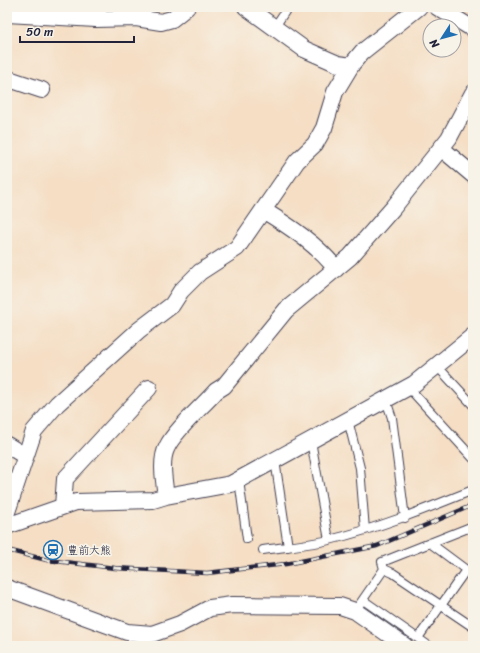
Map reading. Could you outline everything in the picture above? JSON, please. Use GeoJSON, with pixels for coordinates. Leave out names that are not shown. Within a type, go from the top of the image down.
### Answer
{"type":"FeatureCollection","features":[{"type":"Feature","properties":{"kind":"street"},"geometry":{"type":"LineString","coordinates":[[7,14],[96,18],[136,18],[160,22],[172,19],[187,7]]}},
{"type":"Feature","properties":{"kind":"street"},"geometry":{"type":"LineString","coordinates":[[246,7],[304,49],[338,64],[351,66]]}},
{"type":"Feature","properties":{"kind":"street"},"geometry":{"type":"LineString","coordinates":[[7,512],[34,431],[57,404],[139,330],[172,305],[181,291],[200,272],[237,248],[297,162],[315,144],[324,128],[335,92],[351,66],[362,52],[419,7]]}},
{"type":"Feature","properties":{"kind":"street"},"geometry":{"type":"LineString","coordinates":[[437,7],[473,29]]}},
{"type":"Feature","properties":{"kind":"street"},"geometry":{"type":"LineString","coordinates":[[7,84],[12,80],[42,90]]}},
{"type":"Feature","properties":{"kind":"street"},"geometry":{"type":"LineString","coordinates":[[166,496],[164,457],[166,448],[172,438],[216,391],[224,386],[286,310],[350,257],[449,138],[473,93]]}},
{"type":"Feature","properties":{"kind":"street"},"geometry":{"type":"LineString","coordinates":[[441,148],[473,175]]}},
{"type":"Feature","properties":{"kind":"street"},"geometry":{"type":"LineString","coordinates":[[263,210],[290,226],[331,262],[336,269]]}},
{"type":"Feature","properties":{"kind":"street"},"geometry":{"type":"LineString","coordinates":[[7,526],[76,502],[153,500],[166,496],[231,484],[408,387],[472,339]]}},
{"type":"Feature","properties":{"kind":"street"},"geometry":{"type":"LineString","coordinates":[[63,506],[65,479],[149,388]]}},
{"type":"Feature","properties":{"kind":"street"},"geometry":{"type":"LineString","coordinates":[[7,444],[25,456]]}},
{"type":"Feature","properties":{"kind":"street"},"geometry":{"type":"LineString","coordinates":[[7,588],[127,632],[152,634],[180,624],[210,608],[232,605],[359,606],[412,642]]}},
{"type":"Feature","properties":{"kind":"lane"},"geometry":{"type":"LineString","coordinates":[[274,28],[288,7]]}},
{"type":"Feature","properties":{"kind":"lane"},"geometry":{"type":"LineString","coordinates":[[437,366],[473,405]]}},
{"type":"Feature","properties":{"kind":"lane"},"geometry":{"type":"LineString","coordinates":[[408,387],[473,458]]}},
{"type":"Feature","properties":{"kind":"lane"},"geometry":{"type":"LineString","coordinates":[[386,400],[392,418],[405,518]]}},
{"type":"Feature","properties":{"kind":"lane"},"geometry":{"type":"LineString","coordinates":[[348,420],[360,468],[365,530]]}},
{"type":"Feature","properties":{"kind":"lane"},"geometry":{"type":"LineString","coordinates":[[311,440],[329,540]]}},
{"type":"Feature","properties":{"kind":"lane"},"geometry":{"type":"LineString","coordinates":[[274,460],[288,547]]}},
{"type":"Feature","properties":{"kind":"lane"},"geometry":{"type":"LineString","coordinates":[[239,480],[247,539]]}},
{"type":"Feature","properties":{"kind":"lane"},"geometry":{"type":"LineString","coordinates":[[263,550],[329,540],[365,530],[405,518],[473,490]]}},
{"type":"Feature","properties":{"kind":"lane"},"geometry":{"type":"LineString","coordinates":[[359,606],[384,569],[382,562],[473,526]]}},
{"type":"Feature","properties":{"kind":"lane"},"geometry":{"type":"LineString","coordinates":[[430,543],[473,575]]}},
{"type":"Feature","properties":{"kind":"lane"},"geometry":{"type":"LineString","coordinates":[[384,569],[393,573],[473,627]]}},
{"type":"Feature","properties":{"kind":"lane"},"geometry":{"type":"LineString","coordinates":[[430,646],[412,642],[466,570]]}},
{"type":"Feature","properties":{"kind":"green space"},"geometry":{"type":"Polygon","coordinates":[[[101,7],[163,7],[125,13],[101,7]]]}},
{"type":"Feature","properties":{"kind":"railway"},"geometry":{"type":"LineString","coordinates":[[7,550],[47,560],[115,568],[207,573],[286,564],[377,546],[473,505]]}},
{"type":"Feature","properties":{"kind":"place","name":"豊前大熊"},"geometry":{"type":"Point","coordinates":[53,550]}}]}
